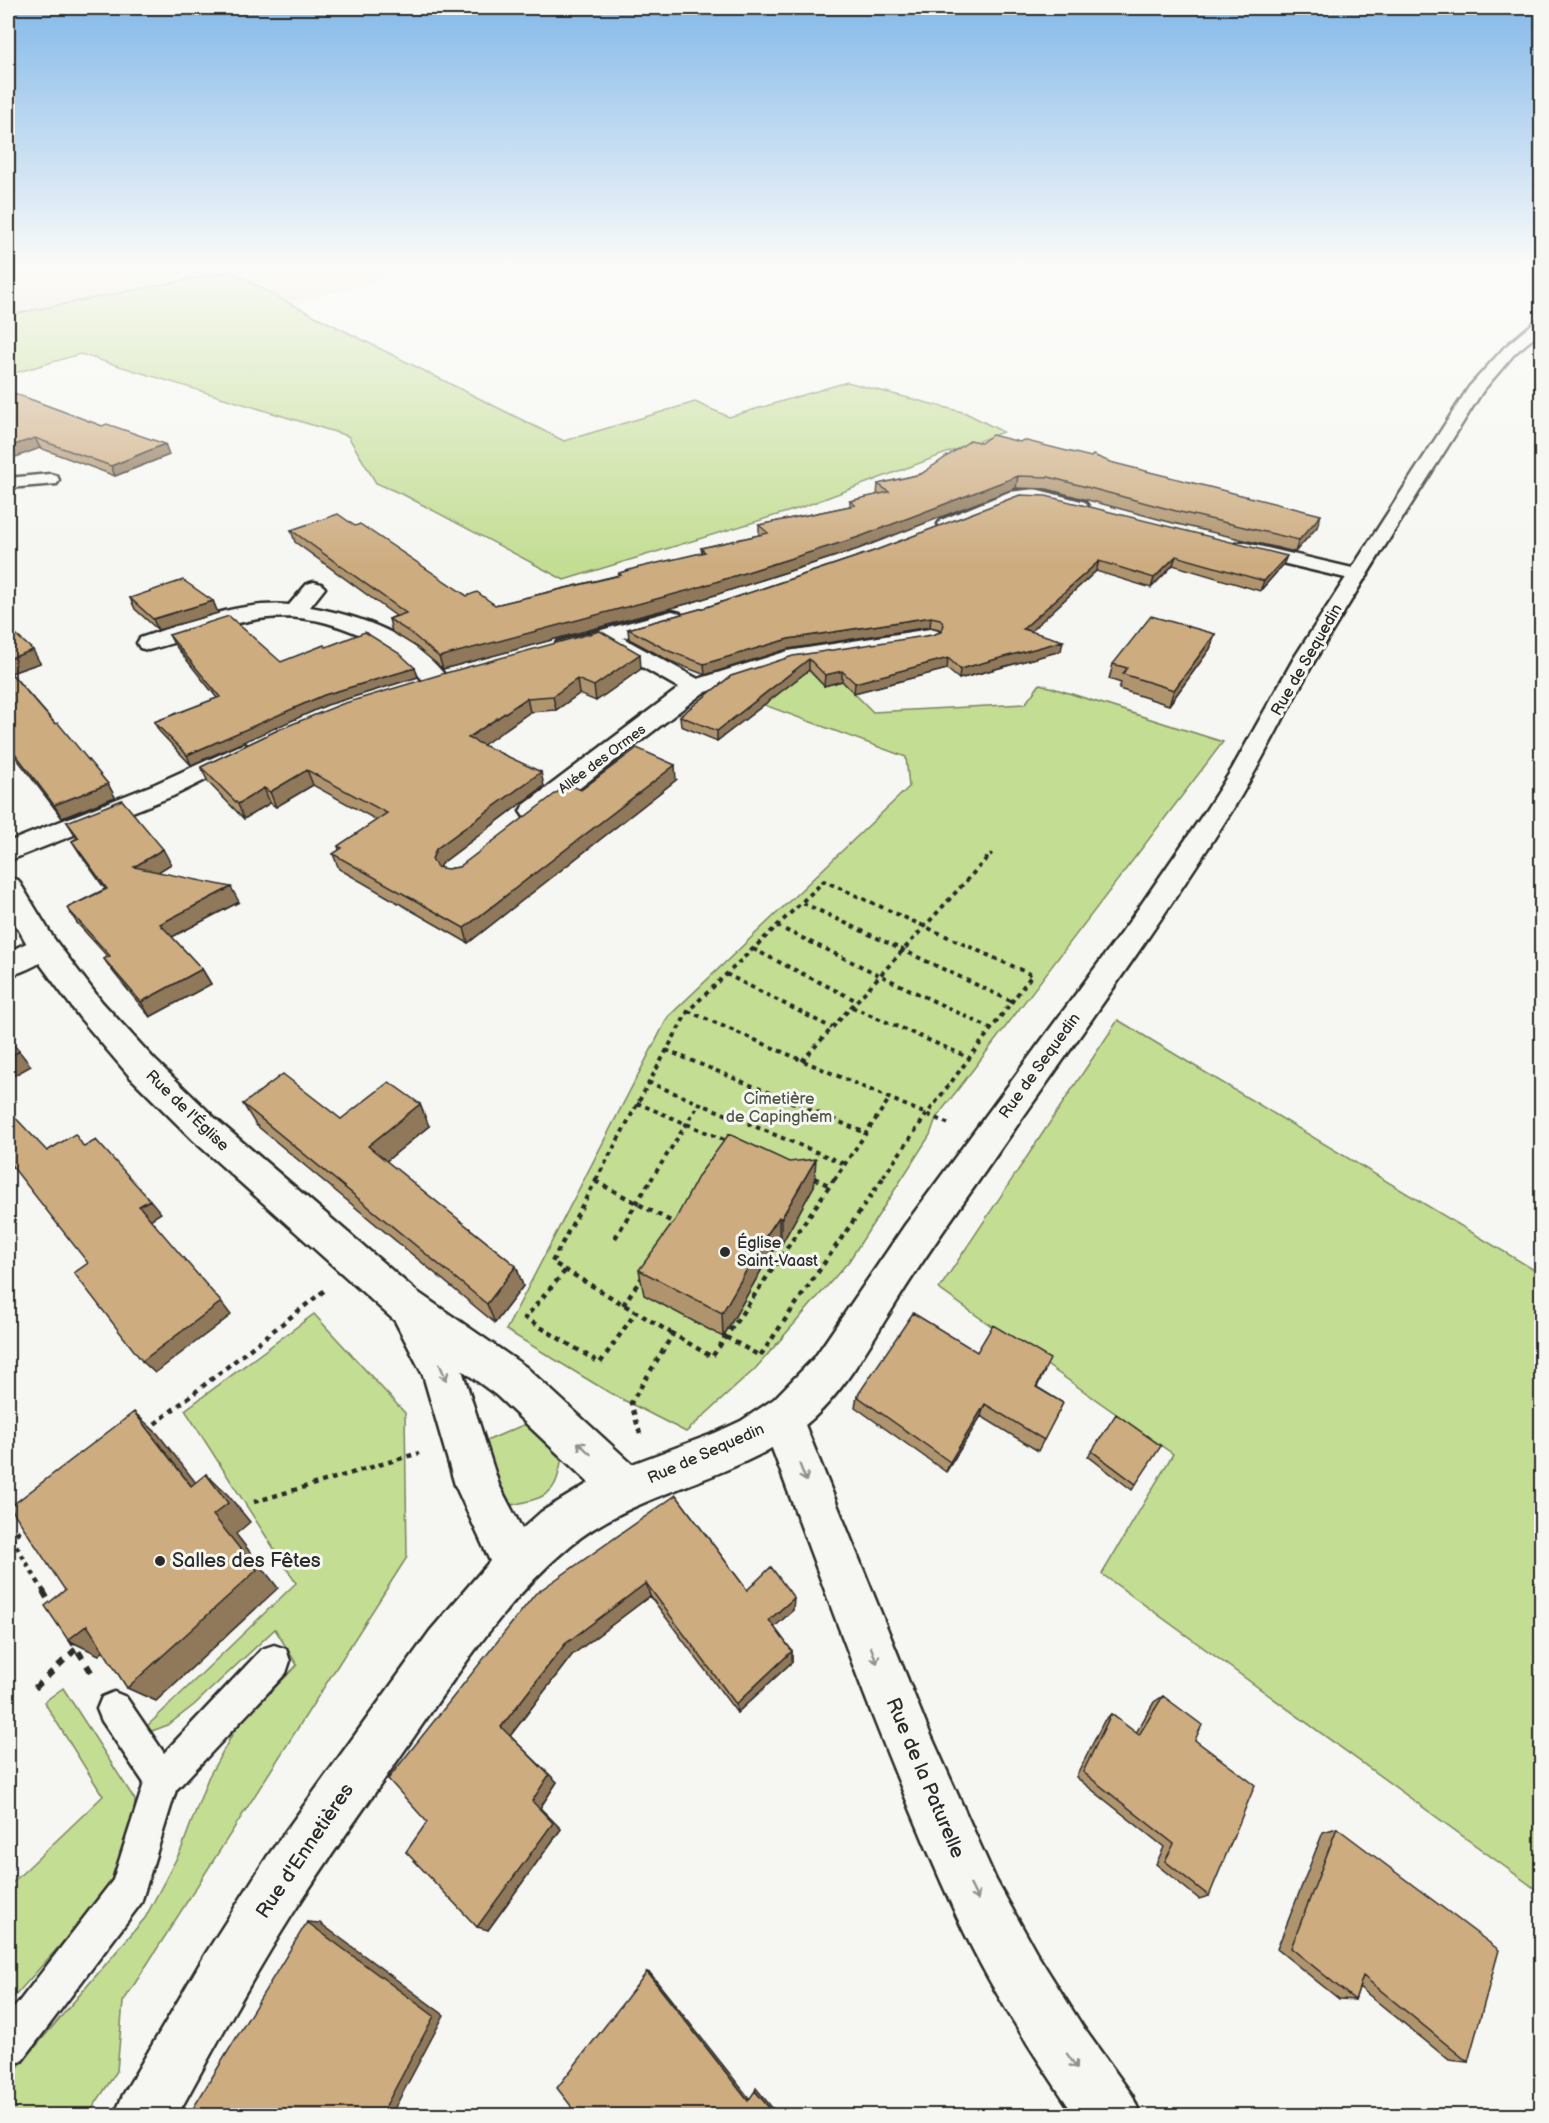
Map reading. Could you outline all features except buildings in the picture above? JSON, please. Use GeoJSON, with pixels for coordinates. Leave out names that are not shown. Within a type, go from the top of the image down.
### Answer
{"type":"FeatureCollection","features":[{"type":"Feature","properties":{"kind":"street","name":"Rue de Sequedin"},"geometry":{"type":"LineString","coordinates":[[402,1304],[511,1381],[640,1483],[743,1441],[782,1419],[813,1391],[829,1371],[918,1236],[1139,929],[1245,769],[1305,658],[1438,446],[1475,390],[1496,366]]}},
{"type":"Feature","properties":{"kind":"street"},"geometry":{"type":"LineString","coordinates":[[8,483],[50,480]]}},
{"type":"Feature","properties":{"kind":"street"},"geometry":{"type":"LineString","coordinates":[[932,530],[1016,496],[1046,497],[1103,513]]}},
{"type":"Feature","properties":{"kind":"street"},"geometry":{"type":"LineString","coordinates":[[1224,543],[1359,575]]}},
{"type":"Feature","properties":{"kind":"street"},"geometry":{"type":"LineString","coordinates":[[295,612],[314,588]]}},
{"type":"Feature","properties":{"kind":"street"},"geometry":{"type":"LineString","coordinates":[[148,643],[254,612],[295,612],[352,624],[387,638],[416,658],[427,684],[460,675]]}},
{"type":"Feature","properties":{"kind":"street"},"geometry":{"type":"LineString","coordinates":[[545,653],[689,613]]}},
{"type":"Feature","properties":{"kind":"street"},"geometry":{"type":"LineString","coordinates":[[606,636],[630,654],[668,671],[695,688]]}},
{"type":"Feature","properties":{"kind":"street","name":"Allée des Ormes"},"geometry":{"type":"LineString","coordinates":[[517,823],[695,688],[788,658],[930,636]]}},
{"type":"Feature","properties":{"kind":"street"},"geometry":{"type":"LineString","coordinates":[[8,852],[164,790],[265,742]]}},
{"type":"Feature","properties":{"kind":"street","name":"Rue de l'Église"},"geometry":{"type":"LineString","coordinates":[[8,887],[43,946],[91,1010],[143,1069],[206,1131],[402,1304]]}},
{"type":"Feature","properties":{"kind":"street"},"geometry":{"type":"LineString","coordinates":[[8,965],[43,946]]}},
{"type":"Feature","properties":{"kind":"street"},"geometry":{"type":"LineString","coordinates":[[402,1304],[423,1331],[446,1375],[473,1473],[489,1513],[502,1582]]}},
{"type":"Feature","properties":{"kind":"street","name":"Rue de la Paturelle"},"geometry":{"type":"LineString","coordinates":[[782,1419],[905,1735],[977,1899],[1019,1977],[1063,2047],[1111,2115]]}},
{"type":"Feature","properties":{"kind":"street","name":"Rue d'Ennetières"},"geometry":{"type":"LineString","coordinates":[[144,2115],[254,1926],[309,1841],[405,1706],[502,1582],[568,1520],[584,1509],[640,1483]]}},
{"type":"Feature","properties":{"kind":"lane"},"geometry":{"type":"LineString","coordinates":[[8,2048],[128,1890],[162,1780],[274,1660]]}},
{"type":"Feature","properties":{"kind":"lane"},"geometry":{"type":"LineString","coordinates":[[114,1709],[162,1780]]}},
{"type":"Feature","properties":{"kind":"path"},"geometry":{"type":"LineString","coordinates":[[802,1060],[994,851]]}},
{"type":"Feature","properties":{"kind":"path"},"geometry":{"type":"LineString","coordinates":[[726,1337],[759,1356],[927,1114],[1032,975],[824,881],[688,1011],[552,1262],[712,1357],[890,1098]]}},
{"type":"Feature","properties":{"kind":"path"},"geometry":{"type":"LineString","coordinates":[[803,903],[1013,1002]]}},
{"type":"Feature","properties":{"kind":"path"},"geometry":{"type":"LineString","coordinates":[[777,927],[992,1029]]}},
{"type":"Feature","properties":{"kind":"path"},"geometry":{"type":"LineString","coordinates":[[753,949],[858,1001]]}},
{"type":"Feature","properties":{"kind":"path"},"geometry":{"type":"LineString","coordinates":[[726,974],[832,1028]]}},
{"type":"Feature","properties":{"kind":"path"},"geometry":{"type":"LineString","coordinates":[[851,1007],[970,1058]]}},
{"type":"Feature","properties":{"kind":"path"},"geometry":{"type":"LineString","coordinates":[[688,1011],[927,1114],[985,1142]]}},
{"type":"Feature","properties":{"kind":"path"},"geometry":{"type":"LineString","coordinates":[[666,1050],[866,1132]]}},
{"type":"Feature","properties":{"kind":"path"},"geometry":{"type":"LineString","coordinates":[[648,1082],[845,1164]]}},
{"type":"Feature","properties":{"kind":"path"},"geometry":{"type":"LineString","coordinates":[[637,1103],[735,1144]]}},
{"type":"Feature","properties":{"kind":"path"},"geometry":{"type":"LineString","coordinates":[[615,1238],[699,1104]]}},
{"type":"Feature","properties":{"kind":"path"},"geometry":{"type":"LineString","coordinates":[[809,1176],[830,1186]]}},
{"type":"Feature","properties":{"kind":"path"},"geometry":{"type":"LineString","coordinates":[[595,1181],[678,1225]]}},
{"type":"Feature","properties":{"kind":"path"},"geometry":{"type":"LineString","coordinates":[[672,1234],[685,1216]]}},
{"type":"Feature","properties":{"kind":"path"},"geometry":{"type":"LineString","coordinates":[[142,1434],[356,1265]]}},
{"type":"Feature","properties":{"kind":"path"},"geometry":{"type":"LineString","coordinates":[[623,1305],[648,1269]]}},
{"type":"Feature","properties":{"kind":"path"},"geometry":{"type":"LineString","coordinates":[[565,1271],[525,1318],[600,1363],[636,1312]]}},
{"type":"Feature","properties":{"kind":"path"},"geometry":{"type":"LineString","coordinates":[[640,1483],[631,1403],[673,1334]]}},
{"type":"Feature","properties":{"kind":"path"},"geometry":{"type":"LineString","coordinates":[[254,1502],[463,1440]]}},
{"type":"Feature","properties":{"kind":"path"},"geometry":{"type":"LineString","coordinates":[[30,1522],[10,1538],[53,1608]]}},
{"type":"Feature","properties":{"kind":"path"},"geometry":{"type":"LineString","coordinates":[[64,1628],[114,1709]]}},
{"type":"Feature","properties":{"kind":"path"},"geometry":{"type":"LineString","coordinates":[[35,1688],[76,1649]]}},
{"type":"Feature","properties":{"kind":"green space"},"geometry":{"type":"Polygon","coordinates":[[[8,366],[39,366],[8,375],[8,366]]]}},
{"type":"Feature","properties":{"kind":"green space"},"geometry":{"type":"Polygon","coordinates":[[[119,366],[415,366],[564,441],[695,402],[729,417],[847,382],[966,413],[1003,432],[797,509],[564,580],[406,496],[376,483],[348,436],[119,366]]]}},
{"type":"Feature","properties":{"kind":"green space","name":"Cimetière de Capinghem"},"geometry":{"type":"Polygon","coordinates":[[[800,662],[824,686],[842,681],[873,712],[1025,704],[1040,684],[1223,742],[936,1118],[930,1135],[849,1261],[755,1369],[686,1432],[610,1393],[506,1330],[668,1017],[909,787],[906,757],[721,689],[800,662]]]}},
{"type":"Feature","properties":{"kind":"green space"},"geometry":{"type":"Polygon","coordinates":[[[1118,1020],[1541,1274],[1541,1893],[1102,1574],[1173,1454],[939,1289],[1118,1020]]]}},
{"type":"Feature","properties":{"kind":"green space"},"geometry":{"type":"Polygon","coordinates":[[[314,1314],[405,1413],[407,1557],[123,2002],[117,2071],[88,2115],[8,2116],[8,2079],[145,1918],[181,1850],[208,1778],[237,1726],[297,1665],[275,1629],[194,1705],[168,1725],[152,1731],[144,1729],[296,1583],[185,1410],[314,1314]]]}},
{"type":"Feature","properties":{"kind":"green space"},"geometry":{"type":"Polygon","coordinates":[[[530,1422],[562,1455],[560,1468],[554,1486],[549,1492],[535,1499],[512,1505],[498,1492],[484,1442],[530,1422]]]}},
{"type":"Feature","properties":{"kind":"green space"},"geometry":{"type":"Polygon","coordinates":[[[63,1688],[135,1800],[133,1831],[105,1895],[14,1997],[8,1986],[8,1887],[103,1796],[44,1702],[63,1688]]]}},
{"type":"Feature","properties":{"kind":"place","name":"Église Saint-Vaast"},"geometry":{"type":"Point","coordinates":[725,1252]}},
{"type":"Feature","properties":{"kind":"place","name":"Salles des Fêtes"},"geometry":{"type":"Point","coordinates":[160,1561]}}]}
